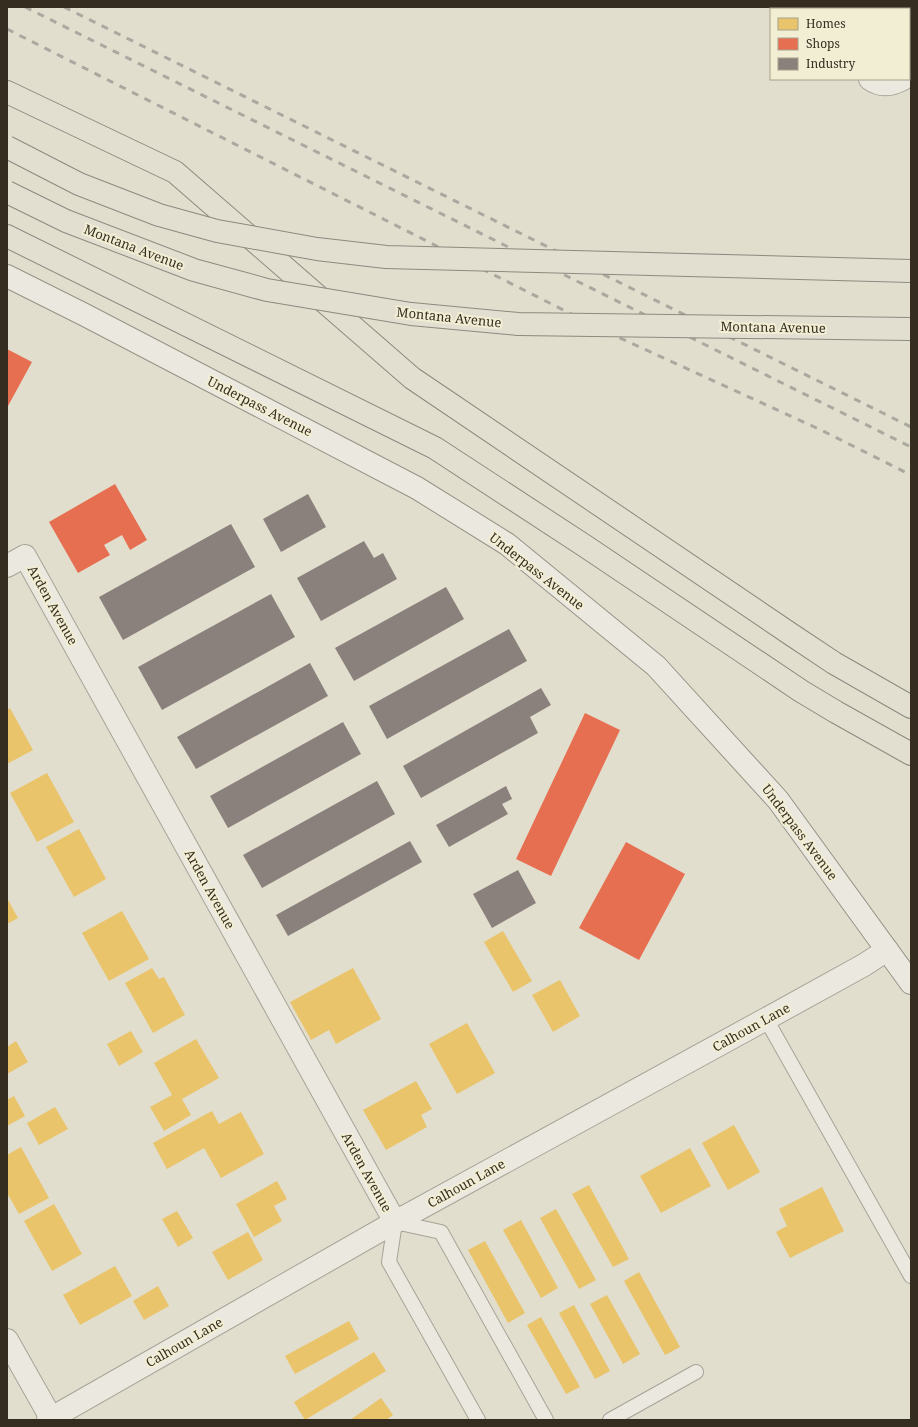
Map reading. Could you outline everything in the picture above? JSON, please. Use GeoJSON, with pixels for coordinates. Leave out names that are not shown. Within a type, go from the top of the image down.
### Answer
{"type":"FeatureCollection","features":[{"type":"Feature","properties":{"kind":"main road"},"geometry":{"type":"LineString","coordinates":[[7,92],[176,172],[412,378],[834,663],[911,707]]}},
{"type":"Feature","properties":{"kind":"main road"},"geometry":{"type":"LineString","coordinates":[[7,147],[79,184],[159,215],[218,231],[317,249],[386,257],[911,271]]}},
{"type":"Feature","properties":{"kind":"main road","name":"Montana Avenue"},"geometry":{"type":"LineString","coordinates":[[7,192],[66,221],[194,270],[267,290],[411,314],[518,324],[911,330]]}},
{"type":"Feature","properties":{"kind":"main road"},"geometry":{"type":"LineString","coordinates":[[7,236],[435,448],[807,694],[911,754]]}},
{"type":"Feature","properties":{"kind":"street"},"geometry":{"type":"LineString","coordinates":[[876,81],[888,85],[901,80]]}},
{"type":"Feature","properties":{"kind":"street","name":"Underpass Avenue"},"geometry":{"type":"LineString","coordinates":[[7,276],[92,318],[410,485],[507,544],[656,666],[778,800],[911,983]]}},
{"type":"Feature","properties":{"kind":"street","name":"Arden Avenue"},"geometry":{"type":"LineString","coordinates":[[16,561],[394,1222]]}},
{"type":"Feature","properties":{"kind":"street","name":"Calhoun Lane"},"geometry":{"type":"LineString","coordinates":[[50,1419],[394,1222],[864,965],[887,950]]}},
{"type":"Feature","properties":{"kind":"street"},"geometry":{"type":"LineString","coordinates":[[7,1340],[50,1419]]}},
{"type":"Feature","properties":{"kind":"lane"},"geometry":{"type":"LineString","coordinates":[[766,1019],[911,1276]]}},
{"type":"Feature","properties":{"kind":"lane"},"geometry":{"type":"LineString","coordinates":[[478,1420],[389,1262],[394,1222],[441,1232],[543,1419]]}},
{"type":"Feature","properties":{"kind":"lane"},"geometry":{"type":"LineString","coordinates":[[610,1420],[696,1372]]}},
{"type":"Feature","properties":{"kind":"building: Homes"},"geometry":{"type":"Polygon","coordinates":[[[10,708],[33,750],[7,764],[7,710],[10,708]]]}},
{"type":"Feature","properties":{"kind":"building: Homes"},"geometry":{"type":"Polygon","coordinates":[[[47,773],[74,822],[37,842],[10,793],[47,773]]]}},
{"type":"Feature","properties":{"kind":"building: Homes"},"geometry":{"type":"Polygon","coordinates":[[[79,829],[106,879],[74,897],[46,847],[79,829]]]}},
{"type":"Feature","properties":{"kind":"building: Homes"},"geometry":{"type":"Polygon","coordinates":[[[7,898],[18,918],[7,924],[7,898]]]}},
{"type":"Feature","properties":{"kind":"building: Homes"},"geometry":{"type":"Polygon","coordinates":[[[122,911],[149,959],[109,981],[82,933],[122,911]]]}},
{"type":"Feature","properties":{"kind":"building: Homes"},"geometry":{"type":"Polygon","coordinates":[[[503,931],[532,981],[513,992],[484,942],[503,931]]]}},
{"type":"Feature","properties":{"kind":"building: Homes"},"geometry":{"type":"Polygon","coordinates":[[[152,968],[159,979],[164,977],[185,1015],[153,1033],[125,983],[152,968]]]}},
{"type":"Feature","properties":{"kind":"building: Homes"},"geometry":{"type":"Polygon","coordinates":[[[353,968],[381,1019],[336,1044],[329,1030],[311,1040],[290,1002],[353,968]]]}},
{"type":"Feature","properties":{"kind":"building: Homes"},"geometry":{"type":"Polygon","coordinates":[[[560,980],[580,1016],[553,1032],[532,995],[560,980]]]}},
{"type":"Feature","properties":{"kind":"building: Homes"},"geometry":{"type":"Polygon","coordinates":[[[467,1023],[495,1073],[457,1094],[429,1044],[467,1023]]]}},
{"type":"Feature","properties":{"kind":"building: Homes"},"geometry":{"type":"Polygon","coordinates":[[[131,1031],[143,1052],[119,1066],[107,1044],[131,1031]]]}},
{"type":"Feature","properties":{"kind":"building: Homes"},"geometry":{"type":"Polygon","coordinates":[[[196,1039],[219,1078],[182,1099],[191,1115],[164,1131],[150,1107],[172,1095],[154,1063],[196,1039]]]}},
{"type":"Feature","properties":{"kind":"building: Homes"},"geometry":{"type":"Polygon","coordinates":[[[16,1041],[28,1062],[7,1074],[7,1047],[16,1041]]]}},
{"type":"Feature","properties":{"kind":"building: Homes"},"geometry":{"type":"Polygon","coordinates":[[[416,1081],[432,1109],[421,1115],[427,1127],[386,1150],[363,1110],[416,1081]]]}},
{"type":"Feature","properties":{"kind":"building: Homes"},"geometry":{"type":"Polygon","coordinates":[[[14,1096],[25,1116],[7,1126],[7,1100],[14,1096]]]}},
{"type":"Feature","properties":{"kind":"building: Homes"},"geometry":{"type":"Polygon","coordinates":[[[55,1107],[68,1129],[39,1145],[27,1123],[55,1107]]]}},
{"type":"Feature","properties":{"kind":"building: Homes"},"geometry":{"type":"Polygon","coordinates":[[[212,1111],[219,1124],[241,1112],[264,1154],[221,1178],[204,1148],[167,1169],[153,1143],[212,1111]]]}},
{"type":"Feature","properties":{"kind":"building: Homes"},"geometry":{"type":"Polygon","coordinates":[[[734,1125],[760,1172],[728,1190],[702,1143],[734,1125]]]}},
{"type":"Feature","properties":{"kind":"building: Homes"},"geometry":{"type":"Polygon","coordinates":[[[21,1147],[49,1198],[19,1214],[7,1193],[7,1155],[21,1147]]]}},
{"type":"Feature","properties":{"kind":"building: Homes"},"geometry":{"type":"Polygon","coordinates":[[[690,1148],[711,1186],[661,1213],[640,1176],[690,1148]]]}},
{"type":"Feature","properties":{"kind":"building: Homes"},"geometry":{"type":"Polygon","coordinates":[[[277,1181],[287,1199],[274,1206],[282,1221],[254,1237],[236,1204],[277,1181]]]}},
{"type":"Feature","properties":{"kind":"building: Homes"},"geometry":{"type":"Polygon","coordinates":[[[589,1185],[629,1259],[613,1267],[572,1194],[589,1185]]]}},
{"type":"Feature","properties":{"kind":"building: Homes"},"geometry":{"type":"Polygon","coordinates":[[[822,1187],[844,1231],[790,1258],[776,1232],[787,1226],[779,1209],[822,1187]]]}},
{"type":"Feature","properties":{"kind":"building: Homes"},"geometry":{"type":"Polygon","coordinates":[[[54,1204],[82,1254],[52,1271],[24,1221],[54,1204]]]}},
{"type":"Feature","properties":{"kind":"building: Homes"},"geometry":{"type":"Polygon","coordinates":[[[556,1209],[596,1280],[579,1289],[540,1218],[556,1209]]]}},
{"type":"Feature","properties":{"kind":"building: Homes"},"geometry":{"type":"Polygon","coordinates":[[[177,1211],[193,1238],[178,1247],[162,1219],[177,1211]]]}},
{"type":"Feature","properties":{"kind":"building: Homes"},"geometry":{"type":"Polygon","coordinates":[[[521,1220],[558,1288],[541,1298],[503,1230],[521,1220]]]}},
{"type":"Feature","properties":{"kind":"building: Homes"},"geometry":{"type":"Polygon","coordinates":[[[248,1232],[263,1260],[228,1280],[212,1252],[248,1232]]]}},
{"type":"Feature","properties":{"kind":"building: Homes"},"geometry":{"type":"Polygon","coordinates":[[[485,1241],[525,1313],[508,1323],[468,1250],[485,1241]]]}},
{"type":"Feature","properties":{"kind":"building: Homes"},"geometry":{"type":"Polygon","coordinates":[[[115,1266],[132,1296],[80,1325],[63,1295],[115,1266]]]}},
{"type":"Feature","properties":{"kind":"building: Homes"},"geometry":{"type":"Polygon","coordinates":[[[639,1272],[680,1347],[665,1355],[624,1281],[639,1272]]]}},
{"type":"Feature","properties":{"kind":"building: Homes"},"geometry":{"type":"Polygon","coordinates":[[[158,1286],[169,1306],[144,1320],[133,1301],[158,1286]]]}},
{"type":"Feature","properties":{"kind":"building: Homes"},"geometry":{"type":"Polygon","coordinates":[[[607,1295],[640,1354],[623,1364],[590,1304],[607,1295]]]}},
{"type":"Feature","properties":{"kind":"building: Homes"},"geometry":{"type":"Polygon","coordinates":[[[574,1305],[610,1371],[595,1379],[559,1313],[574,1305]]]}},
{"type":"Feature","properties":{"kind":"building: Homes"},"geometry":{"type":"Polygon","coordinates":[[[541,1317],[580,1387],[566,1394],[527,1325],[541,1317]]]}},
{"type":"Feature","properties":{"kind":"building: Homes"},"geometry":{"type":"Polygon","coordinates":[[[349,1321],[359,1339],[295,1374],[285,1356],[349,1321]]]}},
{"type":"Feature","properties":{"kind":"building: Homes"},"geometry":{"type":"Polygon","coordinates":[[[374,1352],[386,1371],[305,1420],[294,1402],[374,1352]]]}},
{"type":"Feature","properties":{"kind":"building: Homes"},"geometry":{"type":"Polygon","coordinates":[[[381,1398],[393,1415],[386,1420],[350,1420],[381,1398]]]}},
{"type":"Feature","properties":{"kind":"building: Shops"},"geometry":{"type":"Polygon","coordinates":[[[7,349],[32,362],[8,406],[7,405],[7,349]]]}},
{"type":"Feature","properties":{"kind":"building: Shops"},"geometry":{"type":"Polygon","coordinates":[[[115,484],[147,540],[130,550],[122,535],[104,545],[110,555],[78,573],[49,522],[115,484]]]}},
{"type":"Feature","properties":{"kind":"building: Shops"},"geometry":{"type":"Polygon","coordinates":[[[585,713],[620,730],[551,876],[516,859],[585,713]]]}},
{"type":"Feature","properties":{"kind":"building: Shops"},"geometry":{"type":"Polygon","coordinates":[[[626,842],[685,874],[639,960],[579,928],[626,842]]]}},
{"type":"Feature","properties":{"kind":"building: Industry"},"geometry":{"type":"Polygon","coordinates":[[[308,494],[326,527],[281,552],[263,519],[308,494]]]}},
{"type":"Feature","properties":{"kind":"building: Industry"},"geometry":{"type":"Polygon","coordinates":[[[231,524],[255,567],[123,640],[99,597],[231,524]]]}},
{"type":"Feature","properties":{"kind":"building: Industry"},"geometry":{"type":"Polygon","coordinates":[[[364,541],[374,558],[383,553],[397,579],[321,621],[297,578],[364,541]]]}},
{"type":"Feature","properties":{"kind":"building: Industry"},"geometry":{"type":"Polygon","coordinates":[[[446,587],[464,619],[354,681],[335,648],[446,587]]]}},
{"type":"Feature","properties":{"kind":"building: Industry"},"geometry":{"type":"Polygon","coordinates":[[[271,594],[295,637],[162,710],[138,667],[271,594]]]}},
{"type":"Feature","properties":{"kind":"building: Industry"},"geometry":{"type":"Polygon","coordinates":[[[509,629],[527,661],[387,739],[369,706],[509,629]]]}},
{"type":"Feature","properties":{"kind":"building: Industry"},"geometry":{"type":"Polygon","coordinates":[[[310,663],[328,696],[196,769],[177,737],[310,663]]]}},
{"type":"Feature","properties":{"kind":"building: Industry"},"geometry":{"type":"Polygon","coordinates":[[[541,688],[551,705],[530,717],[538,733],[421,798],[403,766],[541,688]]]}},
{"type":"Feature","properties":{"kind":"building: Industry"},"geometry":{"type":"Polygon","coordinates":[[[343,722],[361,754],[228,828],[210,796],[343,722]]]}},
{"type":"Feature","properties":{"kind":"building: Industry"},"geometry":{"type":"Polygon","coordinates":[[[377,781],[395,814],[262,888],[243,855],[377,781]]]}},
{"type":"Feature","properties":{"kind":"building: Industry"},"geometry":{"type":"Polygon","coordinates":[[[506,786],[512,799],[502,804],[508,814],[449,847],[436,825],[506,786]]]}},
{"type":"Feature","properties":{"kind":"building: Industry"},"geometry":{"type":"Polygon","coordinates":[[[410,841],[422,862],[288,936],[276,915],[410,841]]]}},
{"type":"Feature","properties":{"kind":"building: Industry"},"geometry":{"type":"Polygon","coordinates":[[[518,870],[536,903],[492,928],[473,894],[518,870]]]}},
{"type":"Feature","properties":{"kind":"railway"},"geometry":{"type":"LineString","coordinates":[[25,7],[911,447]]}},
{"type":"Feature","properties":{"kind":"railway"},"geometry":{"type":"LineString","coordinates":[[64,7],[911,427]]}},
{"type":"Feature","properties":{"kind":"railway"},"geometry":{"type":"LineString","coordinates":[[7,29],[609,333],[821,430],[911,475]]}}]}
